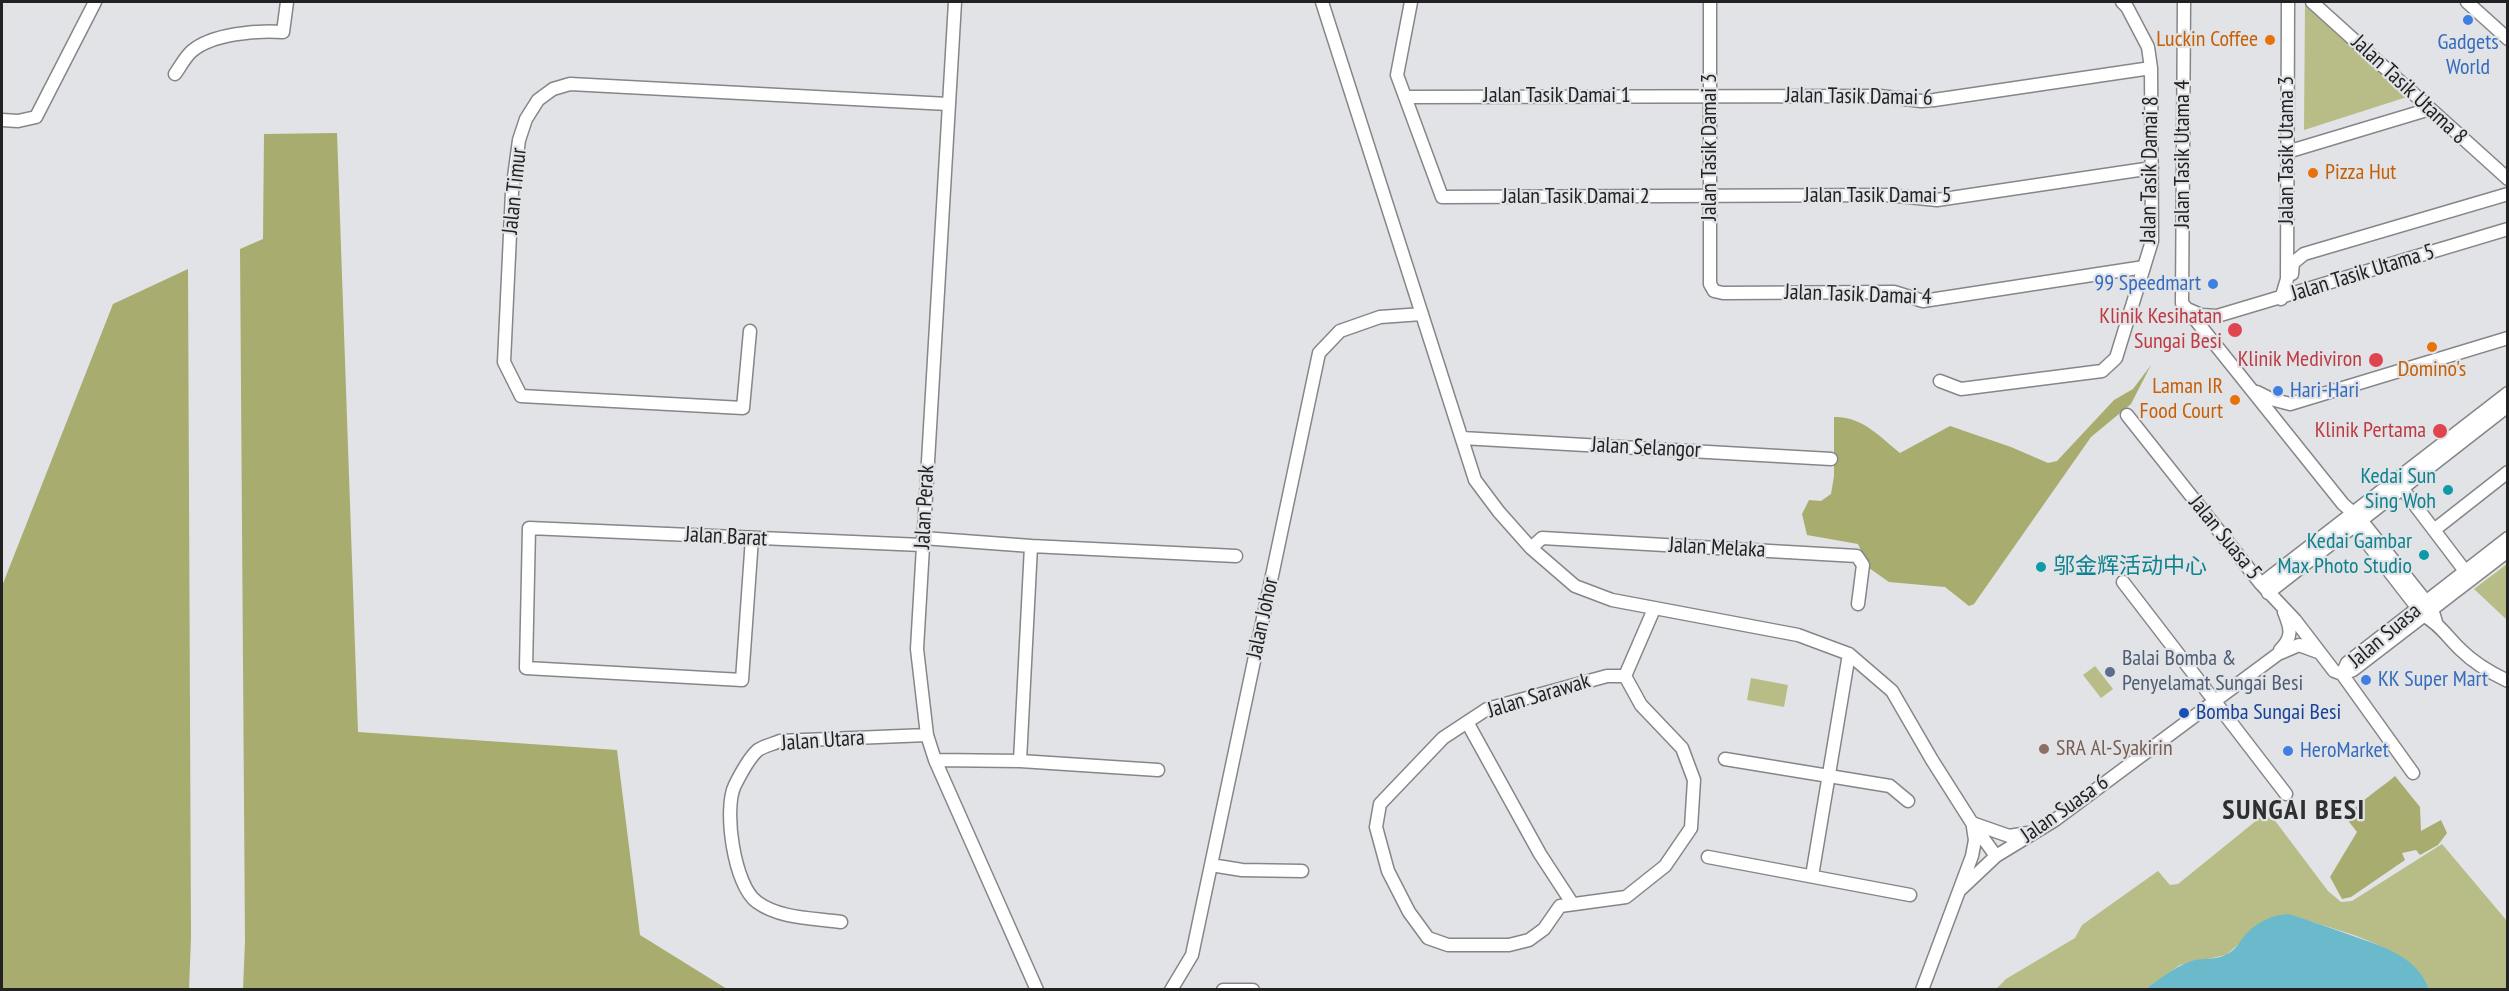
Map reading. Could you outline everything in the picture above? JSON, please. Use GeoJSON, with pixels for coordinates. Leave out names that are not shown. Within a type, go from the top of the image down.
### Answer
{"type":"FeatureCollection","features":[{"type":"Feature","properties":{"kind":"street"},"geometry":{"type":"LineString","coordinates":[[2,120],[18,121],[36,117],[95,2]]}},
{"type":"Feature","properties":{"kind":"street"},"geometry":{"type":"LineString","coordinates":[[175,74],[190,52],[206,41],[260,30],[283,32],[287,2]]}},
{"type":"Feature","properties":{"kind":"street","name":"Jalan Perak"},"geometry":{"type":"LineString","coordinates":[[955,2],[917,649],[927,735],[935,760],[1037,990]]}},
{"type":"Feature","properties":{"kind":"street"},"geometry":{"type":"LineString","coordinates":[[1322,2],[1475,480],[1498,512],[1531,548],[1575,586],[1612,600],[1798,635],[1849,654],[1892,691],[1932,760],[1996,856]]}},
{"type":"Feature","properties":{"kind":"street"},"geometry":{"type":"LineString","coordinates":[[1405,97],[1396,75],[1411,2]]}},
{"type":"Feature","properties":{"kind":"street","name":"Jalan Tasik Damai 3"},"geometry":{"type":"LineString","coordinates":[[1710,2],[1710,284],[1714,291]]}},
{"type":"Feature","properties":{"kind":"street","name":"Jalan Tasik Damai 8"},"geometry":{"type":"LineString","coordinates":[[1940,381],[1961,389],[2102,371],[2116,358],[2152,241],[2151,68],[2148,47],[2127,7],[2122,2]]}},
{"type":"Feature","properties":{"kind":"street","name":"Jalan Tasik Utama 4"},"geometry":{"type":"LineString","coordinates":[[2184,2],[2182,287],[2185,307]]}},
{"type":"Feature","properties":{"kind":"street","name":"Jalan Tasik Utama 3"},"geometry":{"type":"LineString","coordinates":[[2281,299],[2287,279],[2288,2]]}},
{"type":"Feature","properties":{"kind":"street","name":"Jalan Tasik Utama 8"},"geometry":{"type":"LineString","coordinates":[[2312,2],[2508,179]]}},
{"type":"Feature","properties":{"kind":"street"},"geometry":{"type":"LineString","coordinates":[[2468,2],[2508,39]]}},
{"type":"Feature","properties":{"kind":"street","name":"Jalan Tasik Damai 6"},"geometry":{"type":"LineString","coordinates":[[1710,96],[1881,96],[1922,101],[2151,68]]}},
{"type":"Feature","properties":{"kind":"street","name":"Jalan Timur"},"geometry":{"type":"LineString","coordinates":[[750,331],[744,408],[521,396],[504,362],[512,192],[519,140],[526,118],[538,100],[553,89],[570,84],[948,104]]}},
{"type":"Feature","properties":{"kind":"street","name":"Jalan Tasik Damai 1"},"geometry":{"type":"LineString","coordinates":[[1405,97],[1710,96]]}},
{"type":"Feature","properties":{"kind":"street","name":"Jalan Tasik Damai 2"},"geometry":{"type":"LineString","coordinates":[[1405,97],[1442,197],[1710,196]]}},
{"type":"Feature","properties":{"kind":"street"},"geometry":{"type":"LineString","coordinates":[[2287,152],[2430,109]]}},
{"type":"Feature","properties":{"kind":"street","name":"Jalan Tasik Damai 5"},"geometry":{"type":"LineString","coordinates":[[1710,196],[1888,195],[1937,200],[2152,168]]}},
{"type":"Feature","properties":{"kind":"street"},"geometry":{"type":"LineString","coordinates":[[2308,290],[2300,288],[2293,281],[2293,263],[2304,254],[2508,194]]}},
{"type":"Feature","properties":{"kind":"street","name":"Jalan Tasik Utama 5"},"geometry":{"type":"LineString","coordinates":[[2185,307],[2201,315],[2217,316],[2281,299],[2508,229]]}},
{"type":"Feature","properties":{"kind":"street"},"geometry":{"type":"LineString","coordinates":[[2287,236],[2293,248],[2304,254]]}},
{"type":"Feature","properties":{"kind":"street","name":"Jalan Tasik Damai 4"},"geometry":{"type":"LineString","coordinates":[[1714,291],[1723,293],[1894,292],[1923,301],[2145,267]]}},
{"type":"Feature","properties":{"kind":"street"},"geometry":{"type":"LineString","coordinates":[[2185,307],[2436,622],[2461,650],[2485,670],[2508,681]]}},
{"type":"Feature","properties":{"kind":"street","name":"Jalan Johor"},"geometry":{"type":"LineString","coordinates":[[1171,990],[1192,955],[1319,353],[1340,331],[1380,317],[1422,314]]}},
{"type":"Feature","properties":{"kind":"street"},"geometry":{"type":"LineString","coordinates":[[2210,336],[2211,326],[2217,316]]}},
{"type":"Feature","properties":{"kind":"street"},"geometry":{"type":"LineString","coordinates":[[2253,390],[2271,399],[2290,404],[2508,338]]}},
{"type":"Feature","properties":{"kind":"street"},"geometry":{"type":"LineString","coordinates":[[2265,588],[2355,520],[2508,393]]}},
{"type":"Feature","properties":{"kind":"street"},"geometry":{"type":"LineString","coordinates":[[2284,429],[2284,413],[2290,404]]}},
{"type":"Feature","properties":{"kind":"street"},"geometry":{"type":"LineString","coordinates":[[2355,520],[2402,488],[2508,406]]}},
{"type":"Feature","properties":{"kind":"street","name":"Jalan Suasa 5"},"geometry":{"type":"LineString","coordinates":[[2127,415],[2283,610],[2295,620],[2334,671],[2342,674],[2413,773]]}},
{"type":"Feature","properties":{"kind":"street","name":"Jalan Selangor"},"geometry":{"type":"LineString","coordinates":[[1462,438],[1831,459]]}},
{"type":"Feature","properties":{"kind":"street"},"geometry":{"type":"LineString","coordinates":[[2434,530],[2508,472]]}},
{"type":"Feature","properties":{"kind":"street"},"geometry":{"type":"LineString","coordinates":[[2402,488],[2465,571]]}},
{"type":"Feature","properties":{"kind":"street","name":"Jalan Barat"},"geometry":{"type":"LineString","coordinates":[[752,538],[742,680],[526,668],[529,528],[752,538],[1030,546],[1236,556]]}},
{"type":"Feature","properties":{"kind":"street","name":"Jalan Melaka"},"geometry":{"type":"LineString","coordinates":[[1531,548],[1542,538],[1857,556],[1863,565],[1858,604]]}},
{"type":"Feature","properties":{"kind":"street","name":"Jalan Suasa"},"geometry":{"type":"LineString","coordinates":[[2342,674],[2353,670],[2465,571],[2508,538]]}},
{"type":"Feature","properties":{"kind":"street"},"geometry":{"type":"LineString","coordinates":[[1020,761],[1030,546]]}},
{"type":"Feature","properties":{"kind":"street","name":"Jalan Suasa"},"geometry":{"type":"LineString","coordinates":[[2425,608],[2508,551]]}},
{"type":"Feature","properties":{"kind":"street"},"geometry":{"type":"LineString","coordinates":[[2123,582],[2286,794]]}},
{"type":"Feature","properties":{"kind":"street"},"geometry":{"type":"LineString","coordinates":[[1467,722],[1524,826],[1572,903],[1626,897],[1665,866],[1691,828],[1694,780],[1682,748],[1641,705],[1625,676],[1654,609]]}},
{"type":"Feature","properties":{"kind":"street","name":"Jalan Suasa 6"},"geometry":{"type":"LineString","coordinates":[[2278,654],[2289,641],[2291,634],[2283,610]]}},
{"type":"Feature","properties":{"kind":"street","name":"Jalan Suasa 6"},"geometry":{"type":"LineString","coordinates":[[1960,890],[1996,856],[2055,820],[2278,654],[2299,645],[2319,652]]}},
{"type":"Feature","properties":{"kind":"street"},"geometry":{"type":"LineString","coordinates":[[1812,876],[1849,654]]}},
{"type":"Feature","properties":{"kind":"street","name":"Jalan Sarawak"},"geometry":{"type":"LineString","coordinates":[[1572,903],[1560,906],[1544,929],[1529,940],[1509,945],[1448,945],[1428,938],[1409,912],[1388,872],[1376,827],[1380,804],[1443,738],[1487,709],[1607,676],[1625,676]]}},
{"type":"Feature","properties":{"kind":"street","name":"Jalan Utara"},"geometry":{"type":"LineString","coordinates":[[841,922],[782,914],[756,902],[747,892],[734,859],[731,810],[734,787],[758,751],[780,741],[927,735]]}},
{"type":"Feature","properties":{"kind":"street"},"geometry":{"type":"LineString","coordinates":[[1725,759],[1890,786],[1908,801]]}},
{"type":"Feature","properties":{"kind":"street"},"geometry":{"type":"LineString","coordinates":[[935,760],[1020,761],[1158,770]]}},
{"type":"Feature","properties":{"kind":"street"},"geometry":{"type":"LineString","coordinates":[[1972,823],[2009,836],[2034,833]]}},
{"type":"Feature","properties":{"kind":"street"},"geometry":{"type":"LineString","coordinates":[[1922,990],[1960,890],[1975,840],[1972,823]]}},
{"type":"Feature","properties":{"kind":"street"},"geometry":{"type":"LineString","coordinates":[[1708,857],[1910,895]]}},
{"type":"Feature","properties":{"kind":"street"},"geometry":{"type":"LineString","coordinates":[[1211,865],[1242,870],[1302,872]]}},
{"type":"Feature","properties":{"kind":"street"},"geometry":{"type":"LineString","coordinates":[[1222,990],[1253,990]]}},
{"type":"Feature","properties":{"kind":"green space"},"geometry":{"type":"Polygon","coordinates":[[[2305,5],[2398,89],[2407,97],[2304,130],[2305,5]]]}},
{"type":"Feature","properties":{"kind":"green space"},"geometry":{"type":"Polygon","coordinates":[[[337,133],[358,732],[617,750],[640,935],[727,989],[243,989],[245,941],[240,249],[263,239],[264,134],[337,133]]]}},
{"type":"Feature","properties":{"kind":"green space"},"geometry":{"type":"Polygon","coordinates":[[[188,269],[191,938],[189,989],[2,989],[2,586],[113,304],[188,269]]]}},
{"type":"Feature","properties":{"kind":"green space"},"geometry":{"type":"Polygon","coordinates":[[[2151,365],[2131,404],[2091,437],[1974,604],[1969,606],[1945,587],[1889,582],[1869,568],[1858,544],[1807,535],[1802,514],[1809,500],[1821,501],[1831,494],[1834,476],[1834,417],[1862,424],[1900,453],[1950,426],[2011,447],[2048,463],[2057,461],[2114,400],[2133,389],[2151,365]]]}},
{"type":"Feature","properties":{"kind":"green space"},"geometry":{"type":"Polygon","coordinates":[[[2507,564],[2507,620],[2474,589],[2507,564]]]}},
{"type":"Feature","properties":{"kind":"green space"},"geometry":{"type":"Polygon","coordinates":[[[2095,666],[2113,689],[2101,698],[2083,675],[2095,666]]]}},
{"type":"Feature","properties":{"kind":"green space"},"geometry":{"type":"Polygon","coordinates":[[[1751,678],[1788,685],[1784,707],[1747,700],[1751,678]]]}},
{"type":"Feature","properties":{"kind":"green space"},"geometry":{"type":"Polygon","coordinates":[[[2395,776],[2420,807],[2421,831],[2441,820],[2447,833],[2438,845],[2420,855],[2416,850],[2402,853],[2405,860],[2351,897],[2342,899],[2330,877],[2357,832],[2346,818],[2363,801],[2395,776]]]}},
{"type":"Feature","properties":{"kind":"green space"},"geometry":{"type":"Polygon","coordinates":[[[2262,816],[2273,818],[2328,891],[2341,902],[2352,901],[2442,844],[2507,921],[2507,989],[2429,989],[2420,974],[2391,951],[2372,942],[2297,917],[2240,943],[2226,955],[2180,965],[2146,989],[1995,990],[2006,979],[2075,938],[2082,925],[2158,871],[2170,885],[2178,884],[2262,816]]]}},
{"type":"Feature","properties":{"kind":"water"},"geometry":{"type":"Polygon","coordinates":[[[2288,914],[2393,952],[2414,967],[2423,977],[2429,989],[2146,989],[2169,972],[2188,962],[2227,954],[2260,923],[2288,914]]]}},
{"type":"Feature","properties":{"kind":"place","name":"Gadgets World"},"geometry":{"type":"Point","coordinates":[2468,20]}},
{"type":"Feature","properties":{"kind":"place","name":"Luckin Coffee"},"geometry":{"type":"Point","coordinates":[2270,40]}},
{"type":"Feature","properties":{"kind":"place","name":"Pizza Hut"},"geometry":{"type":"Point","coordinates":[2313,173]}},
{"type":"Feature","properties":{"kind":"place","name":"99 Speedmart"},"geometry":{"type":"Point","coordinates":[2213,284]}},
{"type":"Feature","properties":{"kind":"place","name":"Klinik Kesihatan Sungai Besi"},"geometry":{"type":"Point","coordinates":[2235,330]}},
{"type":"Feature","properties":{"kind":"place","name":"Domino's"},"geometry":{"type":"Point","coordinates":[2432,347]}},
{"type":"Feature","properties":{"kind":"place","name":"Klinik Mediviron"},"geometry":{"type":"Point","coordinates":[2376,360]}},
{"type":"Feature","properties":{"kind":"place","name":"Hari-Hari"},"geometry":{"type":"Point","coordinates":[2278,391]}},
{"type":"Feature","properties":{"kind":"place","name":"Laman IR Food Court"},"geometry":{"type":"Point","coordinates":[2235,400]}},
{"type":"Feature","properties":{"kind":"place","name":"Klinik Pertama"},"geometry":{"type":"Point","coordinates":[2440,431]}},
{"type":"Feature","properties":{"kind":"place","name":"Kedai Sun Sing Woh"},"geometry":{"type":"Point","coordinates":[2448,490]}},
{"type":"Feature","properties":{"kind":"place","name":"Kedai Gambar Max Photo Studio"},"geometry":{"type":"Point","coordinates":[2424,555]}},
{"type":"Feature","properties":{"kind":"place","name":"邬金辉活动中心"},"geometry":{"type":"Point","coordinates":[2041,567]}},
{"type":"Feature","properties":{"kind":"place","name":"Balai Bomba & Penyelamat Sungai Besi"},"geometry":{"type":"Point","coordinates":[2110,672]}},
{"type":"Feature","properties":{"kind":"place","name":"KK Super Mart"},"geometry":{"type":"Point","coordinates":[2366,680]}},
{"type":"Feature","properties":{"kind":"place","name":"Bomba Sungai Besi"},"geometry":{"type":"Point","coordinates":[2184,713]}},
{"type":"Feature","properties":{"kind":"place","name":"SRA Al-Syakirin"},"geometry":{"type":"Point","coordinates":[2044,749]}},
{"type":"Feature","properties":{"kind":"place","name":"HeroMarket"},"geometry":{"type":"Point","coordinates":[2288,751]}},
{"type":"Feature","properties":{"kind":"district","name":"SUNGAI BESI"},"geometry":{"type":"Point","coordinates":[2294,811]}}]}
